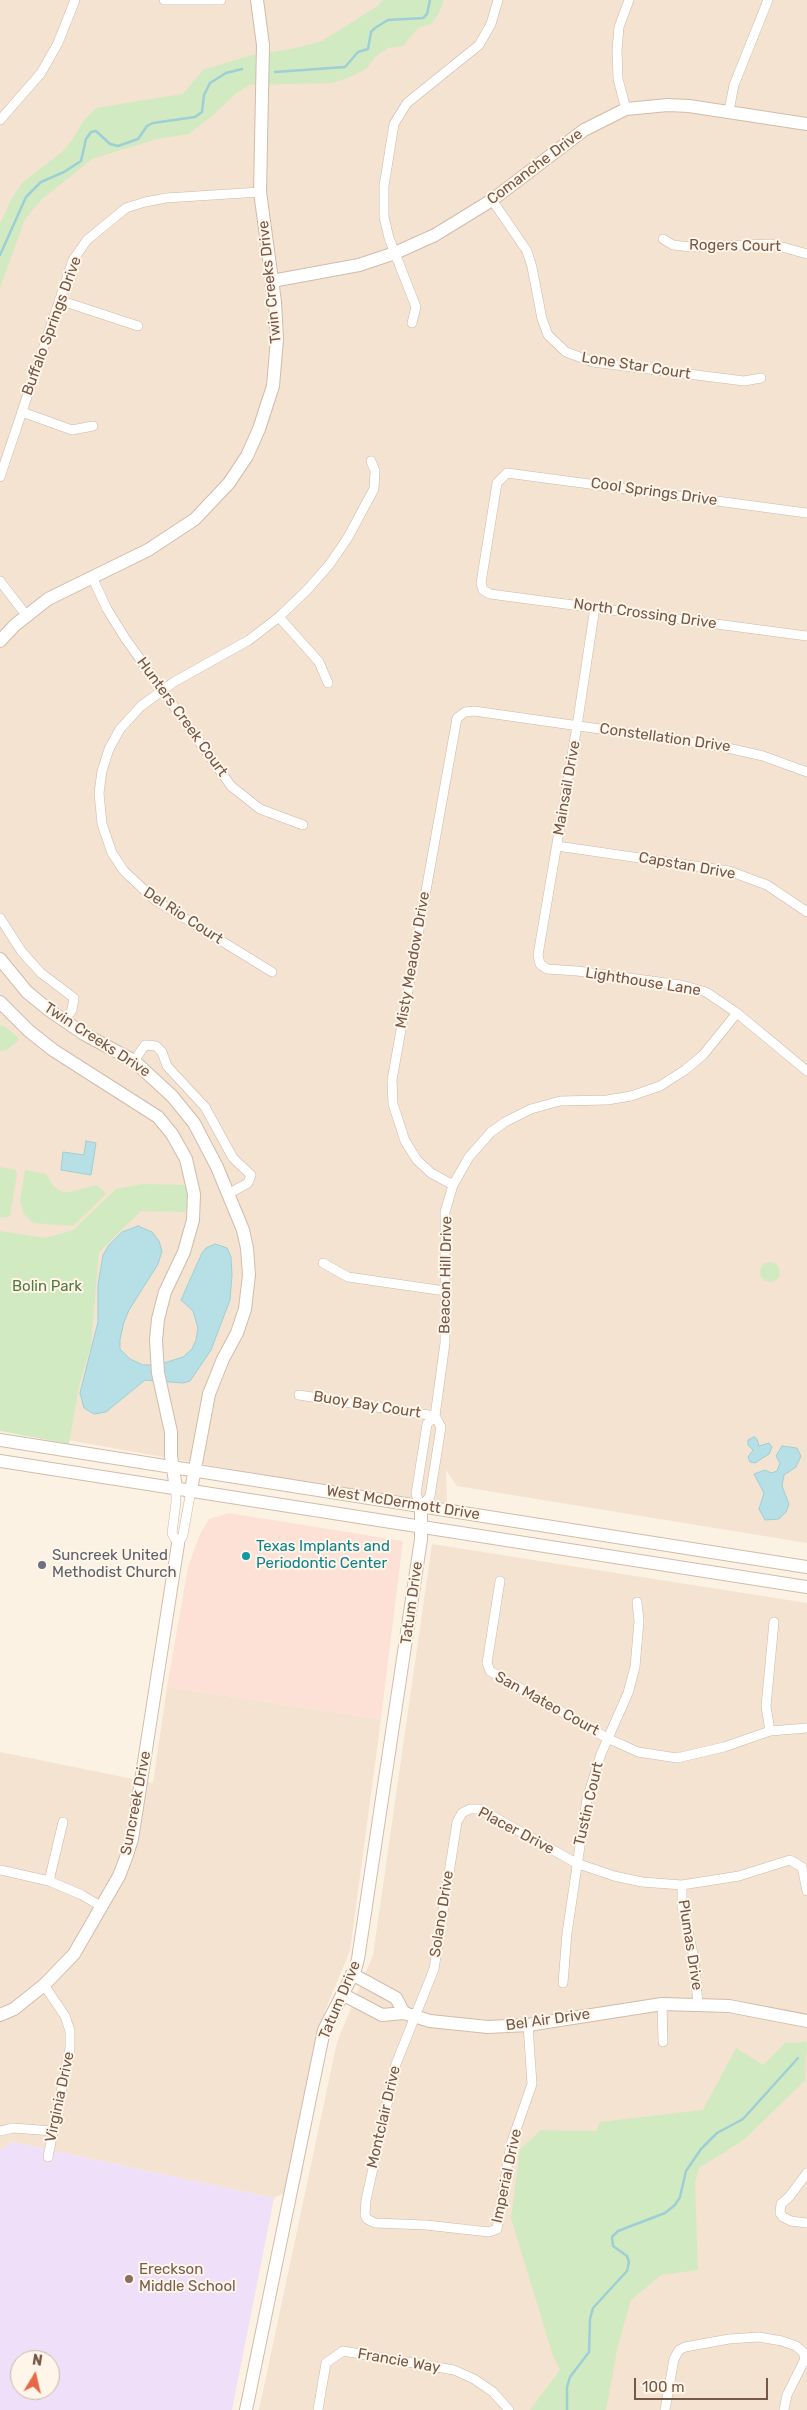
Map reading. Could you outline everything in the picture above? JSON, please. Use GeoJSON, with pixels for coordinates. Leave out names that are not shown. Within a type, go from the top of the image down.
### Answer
{"type":"FeatureCollection","features":[{"type":"Feature","properties":{"kind":"street"},"geometry":{"type":"LineString","coordinates":[[0,120],[41,73],[58,42],[75,0]]}},
{"type":"Feature","properties":{"kind":"street"},"geometry":{"type":"LineString","coordinates":[[164,0],[220,0]]}},
{"type":"Feature","properties":{"kind":"street","name":"Twin Creeks Drive"},"geometry":{"type":"LineString","coordinates":[[0,641],[26,615],[48,599],[148,550],[176,533],[207,508],[239,469],[259,429],[273,386],[278,339],[260,192],[263,45],[257,0]]}},
{"type":"Feature","properties":{"kind":"street"},"geometry":{"type":"LineString","coordinates":[[412,323],[416,307],[385,226],[383,208],[391,140],[397,117],[412,99],[479,46],[491,24],[498,0]]}},
{"type":"Feature","properties":{"kind":"street"},"geometry":{"type":"LineString","coordinates":[[626,109],[618,79],[617,50],[619,27],[629,0]]}},
{"type":"Feature","properties":{"kind":"street"},"geometry":{"type":"LineString","coordinates":[[729,112],[734,85],[768,0]]}},
{"type":"Feature","properties":{"kind":"street","name":"Comanche Drive"},"geometry":{"type":"LineString","coordinates":[[272,281],[344,269],[395,253],[435,235],[492,200],[584,130],[626,109],[668,105],[807,124]]}},
{"type":"Feature","properties":{"kind":"street","name":"Buffalo Springs Drive"},"geometry":{"type":"LineString","coordinates":[[0,477],[73,260],[86,240],[126,208],[166,198],[260,192]]}},
{"type":"Feature","properties":{"kind":"street","name":"Lone Star Court"},"geometry":{"type":"LineString","coordinates":[[492,200],[527,251],[542,319],[548,335],[566,352],[593,362],[744,381],[761,378]]}},
{"type":"Feature","properties":{"kind":"street","name":"Rogers Court"},"geometry":{"type":"LineString","coordinates":[[663,239],[673,245],[690,247],[771,244],[807,254]]}},
{"type":"Feature","properties":{"kind":"street"},"geometry":{"type":"LineString","coordinates":[[59,300],[138,326]]}},
{"type":"Feature","properties":{"kind":"street"},"geometry":{"type":"LineString","coordinates":[[22,412],[72,430],[92,426]]}},
{"type":"Feature","properties":{"kind":"street","name":"Del Rio Court"},"geometry":{"type":"LineString","coordinates":[[272,972],[155,900],[124,871],[108,843],[99,804],[100,783],[105,760],[114,739],[127,720],[141,706],[190,672],[227,654],[279,617],[329,565],[360,516],[374,489],[375,471],[370,461]]}},
{"type":"Feature","properties":{"kind":"street","name":"Cool Springs Drive"},"geometry":{"type":"LineString","coordinates":[[483,590],[481,579],[497,483],[502,475],[511,472],[807,513]]}},
{"type":"Feature","properties":{"kind":"street","name":"Hunters Creek Court"},"geometry":{"type":"LineString","coordinates":[[92,577],[116,624],[231,786],[260,809],[303,825]]}},
{"type":"Feature","properties":{"kind":"street"},"geometry":{"type":"LineString","coordinates":[[0,581],[26,615]]}},
{"type":"Feature","properties":{"kind":"street","name":"North Crossing Drive"},"geometry":{"type":"LineString","coordinates":[[483,590],[490,594],[807,636]]}},
{"type":"Feature","properties":{"kind":"street","name":"Mainsail Drive"},"geometry":{"type":"LineString","coordinates":[[543,967],[538,955],[595,607]]}},
{"type":"Feature","properties":{"kind":"street"},"geometry":{"type":"LineString","coordinates":[[279,617],[319,662],[328,683]]}},
{"type":"Feature","properties":{"kind":"street","name":"Constellation Drive"},"geometry":{"type":"LineString","coordinates":[[461,714],[474,711],[742,750],[807,772]]}},
{"type":"Feature","properties":{"kind":"street","name":"Misty Meadow Drive"},"geometry":{"type":"LineString","coordinates":[[453,1186],[431,1173],[417,1160],[405,1141],[393,1104],[392,1080],[455,722],[461,714]]}},
{"type":"Feature","properties":{"kind":"street","name":"Capstan Drive"},"geometry":{"type":"LineString","coordinates":[[557,846],[729,871],[768,885],[807,912]]}},
{"type":"Feature","properties":{"kind":"street"},"geometry":{"type":"LineString","coordinates":[[0,918],[22,952],[41,973],[74,998],[72,1010],[64,1021]]}},
{"type":"Feature","properties":{"kind":"street","name":"Twin Creeks Drive"},"geometry":{"type":"LineString","coordinates":[[0,959],[27,992],[64,1021],[134,1061],[172,1096],[194,1123],[217,1167],[245,1239],[248,1286],[241,1321],[209,1394],[191,1490]]}},
{"type":"Feature","properties":{"kind":"street","name":"Lighthouse Lane"},"geometry":{"type":"LineString","coordinates":[[543,967],[551,970],[577,971],[697,989],[716,997],[807,1071]]}},
{"type":"Feature","properties":{"kind":"street","name":"Twin Creeks Drive"},"geometry":{"type":"LineString","coordinates":[[0,1002],[29,1031],[53,1050],[158,1117],[172,1134],[186,1159],[194,1194],[193,1220],[187,1244],[169,1281],[156,1329],[156,1356],[171,1432],[176,1488]]}},
{"type":"Feature","properties":{"kind":"street","name":"Beacon Hill Drive"},"geometry":{"type":"LineString","coordinates":[[435,1416],[427,1424],[416,1494],[422,1506],[430,1496],[441,1427],[435,1416],[445,1343],[445,1212],[453,1186],[469,1156],[492,1132],[505,1122],[547,1104],[631,1096],[660,1086],[686,1070],[703,1055],[737,1013]]}},
{"type":"Feature","properties":{"kind":"street"},"geometry":{"type":"LineString","coordinates":[[134,1061],[145,1045],[156,1046],[162,1052],[167,1066],[205,1107],[233,1158],[251,1175],[248,1183],[228,1194]]}},
{"type":"Feature","properties":{"kind":"street"},"geometry":{"type":"LineString","coordinates":[[322,1263],[348,1277],[445,1290]]}},
{"type":"Feature","properties":{"kind":"street","name":"Buoy Bay Court"},"geometry":{"type":"LineString","coordinates":[[299,1395],[435,1416]]}},
{"type":"Feature","properties":{"kind":"street","name":"West McDermott Drive"},"geometry":{"type":"LineString","coordinates":[[0,1440],[807,1567]]}},
{"type":"Feature","properties":{"kind":"street","name":"West McDermott Drive"},"geometry":{"type":"LineString","coordinates":[[0,1460],[807,1587]]}},
{"type":"Feature","properties":{"kind":"street","name":"Suncreek Drive"},"geometry":{"type":"LineString","coordinates":[[176,1488],[172,1533],[178,1544]]}},
{"type":"Feature","properties":{"kind":"street","name":"Suncreek Drive"},"geometry":{"type":"LineString","coordinates":[[0,2015],[14,2009],[44,1985],[74,1954],[119,1876],[132,1838],[178,1544],[183,1535],[191,1490]]}},
{"type":"Feature","properties":{"kind":"street","name":"Tatum Drive"},"geometry":{"type":"LineString","coordinates":[[246,2410],[324,2030],[358,1959],[368,1904],[420,1548],[422,1506]]}},
{"type":"Feature","properties":{"kind":"street","name":"San Mateo Court"},"geometry":{"type":"LineString","coordinates":[[500,1581],[487,1663],[488,1669],[497,1677],[607,1738]]}},
{"type":"Feature","properties":{"kind":"street","name":"Tustin Court"},"geometry":{"type":"LineString","coordinates":[[563,1983],[563,1966],[576,1863],[593,1776],[607,1738],[628,1694],[635,1667],[639,1621],[636,1602]]}},
{"type":"Feature","properties":{"kind":"street"},"geometry":{"type":"LineString","coordinates":[[770,1731],[766,1706],[774,1622]]}},
{"type":"Feature","properties":{"kind":"street"},"geometry":{"type":"LineString","coordinates":[[607,1738],[638,1752],[677,1758],[724,1747],[770,1731],[807,1728]]}},
{"type":"Feature","properties":{"kind":"street","name":"Placer Drive"},"geometry":{"type":"LineString","coordinates":[[466,1810],[480,1810],[576,1863],[614,1876],[642,1882],[682,1885],[739,1876],[790,1860],[802,1867],[807,1891]]}},
{"type":"Feature","properties":{"kind":"street","name":"Solano Drive"},"geometry":{"type":"LineString","coordinates":[[409,2015],[434,1969],[457,1822],[466,1810]]}},
{"type":"Feature","properties":{"kind":"street"},"geometry":{"type":"LineString","coordinates":[[50,1881],[63,1822]]}},
{"type":"Feature","properties":{"kind":"street"},"geometry":{"type":"LineString","coordinates":[[0,1870],[50,1881],[82,1895],[102,1907]]}},
{"type":"Feature","properties":{"kind":"street","name":"Plumas Drive"},"geometry":{"type":"LineString","coordinates":[[682,1885],[682,1906],[694,1958],[698,2004]]}},
{"type":"Feature","properties":{"kind":"street"},"geometry":{"type":"LineString","coordinates":[[352,1974],[396,1998],[409,2015]]}},
{"type":"Feature","properties":{"kind":"street","name":"Virginia Drive"},"geometry":{"type":"LineString","coordinates":[[44,1985],[65,2016],[70,2031],[70,2048],[48,2157]]}},
{"type":"Feature","properties":{"kind":"street","name":"Bel Air Drive"},"geometry":{"type":"LineString","coordinates":[[342,1994],[382,2015],[409,2015],[488,2027],[528,2025],[662,2004],[698,2004],[759,2010],[807,2021]]}},
{"type":"Feature","properties":{"kind":"street"},"geometry":{"type":"LineString","coordinates":[[662,2004],[664,2042]]}},
{"type":"Feature","properties":{"kind":"street","name":"Montclair Drive"},"geometry":{"type":"LineString","coordinates":[[367,2219],[365,2214],[366,2200],[388,2095],[409,2015]]}},
{"type":"Feature","properties":{"kind":"street","name":"Imperial Drive"},"geometry":{"type":"LineString","coordinates":[[367,2219],[375,2223],[426,2225],[490,2232],[496,2229],[510,2144],[532,2084],[528,2025]]}},
{"type":"Feature","properties":{"kind":"street"},"geometry":{"type":"LineString","coordinates":[[0,2131],[13,2128],[53,2131]]}},
{"type":"Feature","properties":{"kind":"street"},"geometry":{"type":"LineString","coordinates":[[807,2173],[789,2198],[781,2204],[780,2213],[791,2221],[807,2223]]}},
{"type":"Feature","properties":{"kind":"street"},"geometry":{"type":"LineString","coordinates":[[665,2410],[674,2359],[679,2350],[685,2347],[729,2339],[759,2337],[796,2346],[803,2352],[805,2359],[787,2395],[784,2410]]}},
{"type":"Feature","properties":{"kind":"street","name":"Francie Way"},"geometry":{"type":"LineString","coordinates":[[318,2410],[326,2363],[343,2351],[454,2370],[474,2378],[493,2392],[509,2410]]}},
{"type":"Feature","properties":{"kind":"shaded area"},"geometry":{"type":"Polygon","coordinates":[[[0,0],[807,0],[807,1543],[457,1486],[446,1470],[447,1503],[264,1475],[0,1428],[0,0]]]}},
{"type":"Feature","properties":{"kind":"shaded area"},"geometry":{"type":"Polygon","coordinates":[[[229,1513],[403,1541],[381,1719],[167,1687],[188,1567],[200,1534],[209,1519],[229,1513]]]}},
{"type":"Feature","properties":{"kind":"shaded area"},"geometry":{"type":"Polygon","coordinates":[[[432,1544],[807,1603],[807,2410],[259,2410],[337,2042],[373,1955],[432,1544]]]}},
{"type":"Feature","properties":{"kind":"shaded area"},"geometry":{"type":"Polygon","coordinates":[[[167,1687],[381,1719],[350,1951],[325,2011],[285,2193],[274,2198],[13,2142],[0,2150],[0,1752],[153,1783],[167,1687]]]}},
{"type":"Feature","properties":{"kind":"shaded area","name":"Ereckson Middle School"},"geometry":{"type":"Polygon","coordinates":[[[13,2142],[274,2198],[232,2410],[0,2410],[0,2150],[13,2142]]]}},
{"type":"Feature","properties":{"kind":"green space"},"geometry":{"type":"Polygon","coordinates":[[[383,0],[444,0],[439,13],[431,24],[418,28],[403,46],[388,48],[375,57],[366,69],[350,77],[332,83],[249,85],[235,94],[219,110],[189,134],[157,139],[92,159],[42,199],[25,219],[0,288],[0,224],[12,198],[22,183],[63,151],[84,120],[96,108],[183,94],[203,70],[248,56],[296,48],[322,41],[379,5],[383,0]]]}},
{"type":"Feature","properties":{"kind":"green space"},"geometry":{"type":"Polygon","coordinates":[[[0,1026],[4,1026],[20,1039],[7,1050],[0,1051],[0,1026]]]}},
{"type":"Feature","properties":{"kind":"green space"},"geometry":{"type":"Polygon","coordinates":[[[0,1167],[14,1169],[17,1173],[10,1216],[6,1218],[0,1217],[0,1167]]]}},
{"type":"Feature","properties":{"kind":"green space"},"geometry":{"type":"Polygon","coordinates":[[[25,1170],[46,1174],[54,1187],[63,1192],[97,1185],[106,1194],[73,1226],[33,1223],[24,1214],[20,1201],[25,1170]]]}},
{"type":"Feature","properties":{"kind":"green space","name":"Bolin Park"},"geometry":{"type":"Polygon","coordinates":[[[142,1184],[187,1185],[188,1207],[185,1212],[141,1211],[99,1252],[91,1346],[79,1386],[69,1444],[0,1431],[0,1231],[46,1238],[73,1230],[116,1189],[142,1184]]]}},
{"type":"Feature","properties":{"kind":"green space"},"geometry":{"type":"Polygon","coordinates":[[[766,1262],[774,1262],[780,1268],[780,1276],[774,1282],[766,1282],[760,1276],[760,1268],[766,1262]]]}},
{"type":"Feature","properties":{"kind":"green space"},"geometry":{"type":"Polygon","coordinates":[[[807,2042],[805,2080],[745,2139],[699,2168],[695,2183],[698,2270],[661,2275],[631,2300],[618,2345],[606,2410],[530,2410],[560,2370],[553,2356],[511,2218],[520,2149],[541,2130],[596,2131],[600,2122],[703,2110],[736,2048],[763,2065],[785,2043],[807,2042]]]}},
{"type":"Feature","properties":{"kind":"water"},"geometry":{"type":"Polygon","coordinates":[[[86,1141],[96,1143],[91,1175],[61,1170],[63,1152],[84,1155],[86,1141]]]}},
{"type":"Feature","properties":{"kind":"water"},"geometry":{"type":"Polygon","coordinates":[[[138,1226],[152,1232],[159,1241],[162,1251],[158,1264],[129,1310],[124,1322],[120,1349],[130,1359],[143,1365],[158,1365],[183,1357],[192,1349],[198,1328],[193,1311],[181,1300],[202,1253],[206,1248],[215,1244],[227,1248],[231,1257],[230,1300],[211,1350],[190,1381],[183,1383],[145,1380],[106,1412],[94,1414],[84,1408],[80,1393],[98,1322],[98,1285],[103,1255],[109,1245],[122,1232],[138,1226]]]}},
{"type":"Feature","properties":{"kind":"water"},"geometry":{"type":"Polygon","coordinates":[[[754,1437],[757,1439],[759,1446],[769,1443],[772,1447],[769,1454],[755,1463],[750,1462],[748,1457],[753,1450],[748,1445],[748,1440],[754,1437]]]}},
{"type":"Feature","properties":{"kind":"water"},"geometry":{"type":"Polygon","coordinates":[[[782,1446],[797,1448],[801,1456],[796,1467],[784,1475],[782,1486],[789,1504],[786,1512],[779,1519],[765,1520],[759,1509],[764,1493],[754,1474],[765,1470],[771,1473],[777,1471],[780,1463],[776,1456],[782,1446]]]}},
{"type":"Feature","properties":{"kind":"waterway"},"geometry":{"type":"LineString","coordinates":[[275,72],[345,67],[358,52],[368,49],[371,32],[375,28],[388,20],[423,18],[427,14],[430,0]]}},
{"type":"Feature","properties":{"kind":"waterway"},"geometry":{"type":"LineString","coordinates":[[0,255],[26,197],[41,182],[64,172],[81,161],[86,139],[91,132],[96,131],[110,144],[118,146],[138,139],[147,126],[153,123],[195,117],[202,112],[204,95],[210,83],[226,73],[242,69]]}},
{"type":"Feature","properties":{"kind":"waterway"},"geometry":{"type":"LineString","coordinates":[[567,2410],[567,2387],[570,2377],[589,2352],[590,2319],[593,2308],[627,2271],[629,2262],[627,2256],[613,2246],[612,2237],[618,2231],[665,2213],[675,2205],[680,2197],[686,2171],[701,2149],[717,2133],[743,2119],[798,2058]]}},
{"type":"Feature","properties":{"kind":"place","name":"Texas Implants and Periodontic Center"},"geometry":{"type":"Point","coordinates":[246,1556]}},
{"type":"Feature","properties":{"kind":"place","name":"Suncreek United Methodist Church"},"geometry":{"type":"Point","coordinates":[42,1565]}},
{"type":"Feature","properties":{"kind":"place","name":"Ereckson Middle School"},"geometry":{"type":"Point","coordinates":[129,2279]}}]}
